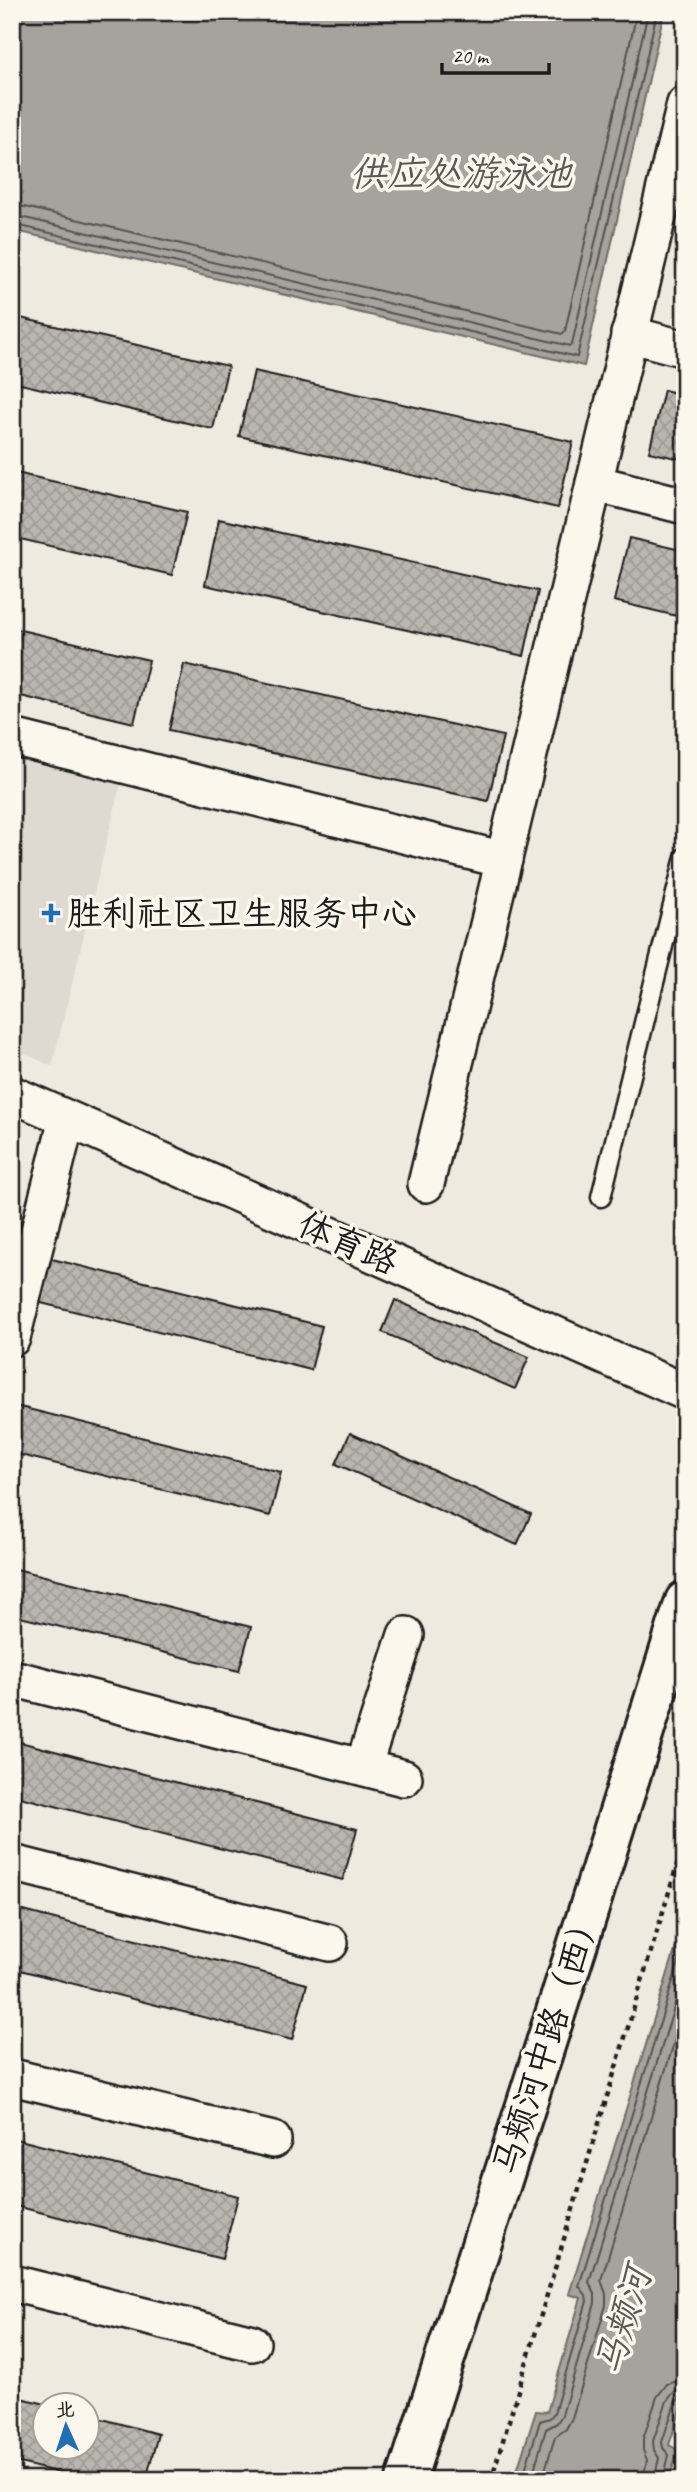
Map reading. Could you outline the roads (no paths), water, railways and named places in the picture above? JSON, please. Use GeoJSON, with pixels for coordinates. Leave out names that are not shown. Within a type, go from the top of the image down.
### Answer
{"type":"FeatureCollection","features":[{"type":"Feature","properties":{"kind":"street"},"geometry":{"type":"LineString","coordinates":[[426,1184],[629,334],[678,165],[685,104]]}},
{"type":"Feature","properties":{"kind":"street"},"geometry":{"type":"LineString","coordinates":[[629,334],[685,349]]}},
{"type":"Feature","properties":{"kind":"street"},"geometry":{"type":"LineString","coordinates":[[594,483],[685,506]]}},
{"type":"Feature","properties":{"kind":"street"},"geometry":{"type":"LineString","coordinates":[[12,737],[504,860]]}},
{"type":"Feature","properties":{"kind":"street","name":"体育路"},"geometry":{"type":"LineString","coordinates":[[12,1094],[685,1392]]}},
{"type":"Feature","properties":{"kind":"street"},"geometry":{"type":"LineString","coordinates":[[12,1338],[67,1119]]}},
{"type":"Feature","properties":{"kind":"street","name":"马颊河中路（西）"},"geometry":{"type":"LineString","coordinates":[[405,2480],[586,1919],[685,1601]]}},
{"type":"Feature","properties":{"kind":"street"},"geometry":{"type":"LineString","coordinates":[[363,1767],[406,1635]]}},
{"type":"Feature","properties":{"kind":"street"},"geometry":{"type":"LineString","coordinates":[[12,1678],[404,1778]]}},
{"type":"Feature","properties":{"kind":"street"},"geometry":{"type":"LineString","coordinates":[[12,1863],[330,1943]]}},
{"type":"Feature","properties":{"kind":"street"},"geometry":{"type":"LineString","coordinates":[[12,2077],[273,2140]]}},
{"type":"Feature","properties":{"kind":"street"},"geometry":{"type":"LineString","coordinates":[[12,2283],[252,2343]]}},
{"type":"Feature","properties":{"kind":"lane"},"geometry":{"type":"LineString","coordinates":[[601,1197],[685,857]]}},
{"type":"Feature","properties":{"kind":"water","name":"供应处游泳池"},"geometry":{"type":"Polygon","coordinates":[[[12,12],[664,12],[584,366],[12,230],[12,12]]]}},
{"type":"Feature","properties":{"kind":"water","name":"马颊河"},"geometry":{"type":"Polygon","coordinates":[[[685,1918],[685,2397],[669,2445],[678,2450],[669,2480],[514,2480],[536,2411],[547,2412],[581,2298],[569,2294],[685,1918]]]}},
{"type":"Feature","properties":{"kind":"place","name":"胜利社区卫生服务中心"},"geometry":{"type":"Point","coordinates":[51,913]}}]}
